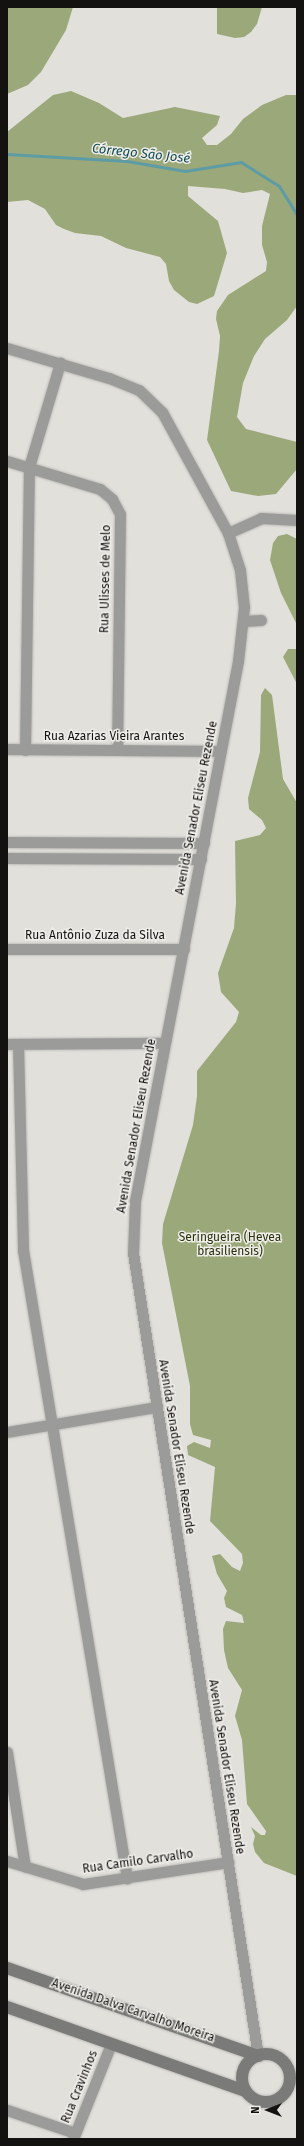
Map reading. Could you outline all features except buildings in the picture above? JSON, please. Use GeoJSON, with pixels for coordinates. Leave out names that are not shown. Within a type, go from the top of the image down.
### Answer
{"type":"FeatureCollection","features":[{"type":"Feature","properties":{"kind":"street","name":"Avenida Senador Eliseu Rezende"},"geometry":{"type":"LineString","coordinates":[[7,348],[60,363],[139,390],[162,412],[228,533],[240,570],[244,621],[238,661],[184,949],[164,1043],[133,1223],[133,1254],[258,2056]]}},
{"type":"Feature","properties":{"kind":"street"},"geometry":{"type":"LineString","coordinates":[[25,750],[29,468],[60,363]]}},
{"type":"Feature","properties":{"kind":"street","name":"Rua Ulisses de Melo"},"geometry":{"type":"LineString","coordinates":[[7,461],[100,489],[112,499],[120,514],[117,750]]}},
{"type":"Feature","properties":{"kind":"street"},"geometry":{"type":"LineString","coordinates":[[228,533],[261,518],[297,520]]}},
{"type":"Feature","properties":{"kind":"street"},"geometry":{"type":"LineString","coordinates":[[244,621],[261,620]]}},
{"type":"Feature","properties":{"kind":"street","name":"Rua Azarias Vieira Arantes"},"geometry":{"type":"LineString","coordinates":[[7,750],[220,751]]}},
{"type":"Feature","properties":{"kind":"street"},"geometry":{"type":"LineString","coordinates":[[7,842],[204,843]]}},
{"type":"Feature","properties":{"kind":"street"},"geometry":{"type":"LineString","coordinates":[[7,858],[201,859]]}},
{"type":"Feature","properties":{"kind":"street","name":"Rua Antônio Zuza da Silva"},"geometry":{"type":"LineString","coordinates":[[7,949],[184,949]]}},
{"type":"Feature","properties":{"kind":"street"},"geometry":{"type":"LineString","coordinates":[[7,1044],[164,1043]]}},
{"type":"Feature","properties":{"kind":"street"},"geometry":{"type":"LineString","coordinates":[[18,1044],[23,1250],[127,1878]]}},
{"type":"Feature","properties":{"kind":"street"},"geometry":{"type":"LineString","coordinates":[[7,1432],[156,1407]]}},
{"type":"Feature","properties":{"kind":"street"},"geometry":{"type":"LineString","coordinates":[[7,1752],[25,1867]]}},
{"type":"Feature","properties":{"kind":"street","name":"Rua Camilo Carvalho"},"geometry":{"type":"LineString","coordinates":[[7,1861],[82,1884],[228,1862]]}},
{"type":"Feature","properties":{"kind":"street","name":"Avenida Dalva Carvalho Moreira"},"geometry":{"type":"LineString","coordinates":[[7,1968],[258,2056],[271,2055],[282,2061],[293,2083],[279,2098],[267,2102],[255,2100],[246,2091],[7,2007]]}},
{"type":"Feature","properties":{"kind":"street","name":"Rua Cravinhos"},"geometry":{"type":"LineString","coordinates":[[74,2136],[111,2044]]}},
{"type":"Feature","properties":{"kind":"street"},"geometry":{"type":"LineString","coordinates":[[246,2091],[243,2073],[248,2063],[258,2056]]}},
{"type":"Feature","properties":{"kind":"street"},"geometry":{"type":"LineString","coordinates":[[7,2110],[74,2136]]}},
{"type":"Feature","properties":{"kind":"green space"},"geometry":{"type":"Polygon","coordinates":[[[7,7],[73,7],[66,30],[41,72],[28,85],[7,94],[7,7]]]}},
{"type":"Feature","properties":{"kind":"green space"},"geometry":{"type":"Polygon","coordinates":[[[217,7],[262,7],[257,24],[251,32],[244,37],[235,38],[217,34],[217,7]]]}},
{"type":"Feature","properties":{"kind":"green space"},"geometry":{"type":"Polygon","coordinates":[[[71,91],[99,103],[123,118],[175,107],[220,116],[217,125],[202,138],[207,145],[217,145],[231,134],[243,119],[262,105],[286,95],[297,95],[297,306],[287,320],[265,339],[254,356],[243,383],[237,417],[246,429],[297,442],[297,469],[276,494],[258,496],[231,491],[207,440],[219,351],[220,336],[216,319],[217,311],[228,295],[266,271],[267,262],[262,245],[262,226],[270,194],[262,190],[243,193],[225,189],[188,186],[188,196],[218,221],[227,253],[214,296],[197,304],[189,302],[174,290],[169,281],[166,264],[160,257],[126,248],[101,236],[75,233],[64,229],[56,225],[45,209],[28,200],[7,202],[7,132],[53,95],[71,91]]]}},
{"type":"Feature","properties":{"kind":"green space"},"geometry":{"type":"Polygon","coordinates":[[[287,534],[297,539],[297,625],[281,593],[270,560],[273,543],[278,536],[287,534]]]}},
{"type":"Feature","properties":{"kind":"green space"},"geometry":{"type":"Polygon","coordinates":[[[288,649],[297,649],[297,684],[283,657],[288,649]]]}},
{"type":"Feature","properties":{"kind":"green space","name":"Seringueira (Hevea brasiliensis)"},"geometry":{"type":"Polygon","coordinates":[[[265,688],[272,695],[283,779],[297,803],[297,1876],[264,1863],[255,1852],[253,1844],[255,1836],[251,1827],[261,1835],[265,1835],[266,1831],[247,1804],[242,1740],[235,1716],[242,1690],[228,1668],[224,1650],[223,1629],[226,1621],[244,1623],[242,1615],[226,1607],[224,1598],[227,1591],[217,1574],[212,1556],[220,1554],[232,1567],[240,1571],[243,1563],[242,1554],[210,1521],[215,1467],[188,1455],[187,1446],[194,1442],[210,1448],[211,1440],[193,1435],[190,1424],[190,1386],[162,1243],[163,1224],[193,1125],[197,1096],[197,1071],[236,1022],[239,1012],[221,992],[218,973],[234,928],[236,903],[235,841],[260,835],[266,828],[262,820],[249,809],[248,798],[260,752],[261,695],[265,688]]]}},
{"type":"Feature","properties":{"kind":"waterway","name":"Córrego São José"},"geometry":{"type":"LineString","coordinates":[[7,154],[127,161],[185,171],[241,162],[279,186],[297,215]]}}]}
